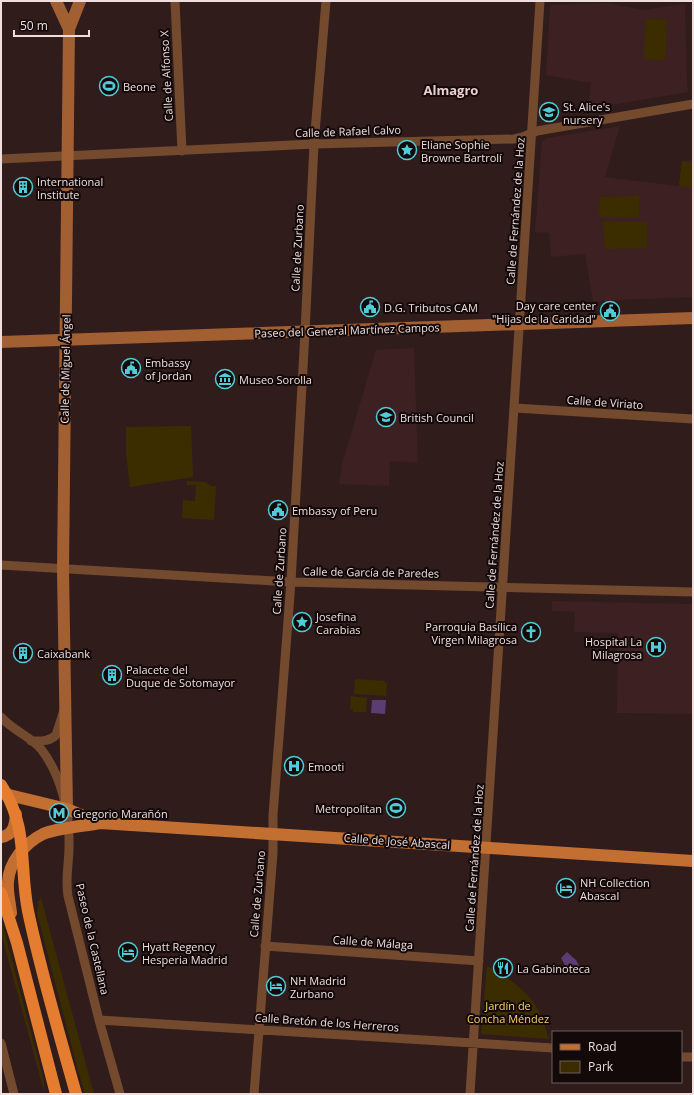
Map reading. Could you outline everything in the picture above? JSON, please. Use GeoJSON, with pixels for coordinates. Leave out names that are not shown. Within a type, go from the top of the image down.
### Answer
{"type":"FeatureCollection","features":[{"type":"Feature","properties":{"kind":"highway"},"geometry":{"type":"LineString","coordinates":[[3,791],[16,814],[23,849],[25,889],[31,923],[76,1094]]}},
{"type":"Feature","properties":{"kind":"highway"},"geometry":{"type":"LineString","coordinates":[[1,893],[17,943],[55,1093]]}},
{"type":"Feature","properties":{"kind":"main road"},"geometry":{"type":"LineString","coordinates":[[3,791],[67,809],[100,823]]}},
{"type":"Feature","properties":{"kind":"main road"},"geometry":{"type":"LineString","coordinates":[[1,837],[9,834],[13,830],[16,814]]}},
{"type":"Feature","properties":{"kind":"main road","name":"Calle de José Abascal"},"geometry":{"type":"LineString","coordinates":[[100,823],[693,860]]}},
{"type":"Feature","properties":{"kind":"main road"},"geometry":{"type":"LineString","coordinates":[[17,943],[7,884],[10,870],[14,861],[23,849],[34,839],[43,834],[100,823]]}},
{"type":"Feature","properties":{"kind":"street","name":"Calle de Miguel Ángel"},"geometry":{"type":"LineString","coordinates":[[56,1],[69,29]]}},
{"type":"Feature","properties":{"kind":"street","name":"Calle de Miguel Ángel"},"geometry":{"type":"LineString","coordinates":[[67,809],[64,709],[63,570],[69,29],[80,1]]}},
{"type":"Feature","properties":{"kind":"street","name":"Calle de Alfonso X"},"geometry":{"type":"LineString","coordinates":[[175,1],[182,151]]}},
{"type":"Feature","properties":{"kind":"street","name":"Calle de Zurbano"},"geometry":{"type":"LineString","coordinates":[[254,1094],[273,853],[273,815],[291,582],[314,144],[326,1]]}},
{"type":"Feature","properties":{"kind":"street","name":"Calle de Fernández de la Hoz"},"geometry":{"type":"LineString","coordinates":[[470,1094],[540,1]]}},
{"type":"Feature","properties":{"kind":"street","name":"Calle de Rafael Calvo"},"geometry":{"type":"LineString","coordinates":[[1,159],[314,144],[514,138],[537,131],[693,104]]}},
{"type":"Feature","properties":{"kind":"street","name":"Paseo del General Martínez Campos"},"geometry":{"type":"LineString","coordinates":[[1,342],[693,318]]}},
{"type":"Feature","properties":{"kind":"street","name":"Calle de Viriato"},"geometry":{"type":"LineString","coordinates":[[515,408],[693,419]]}},
{"type":"Feature","properties":{"kind":"street","name":"Calle de García de Paredes"},"geometry":{"type":"LineString","coordinates":[[1,565],[63,570],[291,582],[693,592]]}},
{"type":"Feature","properties":{"kind":"street","name":"Calle de Miguel Ángel"},"geometry":{"type":"LineString","coordinates":[[31,741],[48,740],[53,738],[56,735],[64,709]]}},
{"type":"Feature","properties":{"kind":"street","name":"Paseo de la Castellana"},"geometry":{"type":"LineString","coordinates":[[1,717],[41,750],[50,763],[67,809],[69,849],[66,878],[68,896],[99,1020],[120,1094]]}},
{"type":"Feature","properties":{"kind":"street","name":"Calle de Málaga"},"geometry":{"type":"LineString","coordinates":[[265,946],[479,961]]}},
{"type":"Feature","properties":{"kind":"street","name":"Calle Bretón de los Herreros"},"geometry":{"type":"LineString","coordinates":[[99,1020],[552,1048]]}},
{"type":"Feature","properties":{"kind":"street"},"geometry":{"type":"LineString","coordinates":[[1,1043],[14,1094]]}},
{"type":"Feature","properties":{"kind":"street"},"geometry":{"type":"LineString","coordinates":[[682,1057],[693,1057]]}},
{"type":"Feature","properties":{"kind":"shaded area"},"geometry":{"type":"Polygon","coordinates":[[[608,3],[643,10],[685,4],[688,92],[588,109],[591,83],[546,75],[550,5],[608,3]]]}},
{"type":"Feature","properties":{"kind":"shaded area"},"geometry":{"type":"Polygon","coordinates":[[[620,126],[605,177],[679,186],[682,161],[693,160],[693,297],[593,301],[585,254],[551,257],[549,233],[535,232],[542,142],[547,138],[620,126]]]}},
{"type":"Feature","properties":{"kind":"shaded area","name":"British Council"},"geometry":{"type":"Polygon","coordinates":[[[414,348],[418,463],[390,461],[389,486],[339,484],[342,464],[376,350],[414,348]]]}},
{"type":"Feature","properties":{"kind":"shaded area","name":"Hospital La Milagrosa"},"geometry":{"type":"Polygon","coordinates":[[[552,601],[693,604],[693,714],[617,713],[618,633],[574,632],[575,612],[552,611],[552,601]]]}},
{"type":"Feature","properties":{"kind":"shaded area"},"geometry":{"type":"Polygon","coordinates":[[[372,700],[386,700],[385,714],[371,713],[372,700]]]}},
{"type":"Feature","properties":{"kind":"shaded area"},"geometry":{"type":"Polygon","coordinates":[[[567,952],[576,960],[582,971],[576,975],[566,967],[561,958],[567,952]]]}},
{"type":"Feature","properties":{"kind":"green space"},"geometry":{"type":"Polygon","coordinates":[[[646,19],[667,20],[665,60],[644,59],[646,19]]]}},
{"type":"Feature","properties":{"kind":"green space"},"geometry":{"type":"Polygon","coordinates":[[[682,161],[693,163],[693,188],[679,186],[682,161]]]}},
{"type":"Feature","properties":{"kind":"green space"},"geometry":{"type":"Polygon","coordinates":[[[639,196],[639,217],[599,218],[600,197],[639,196]]]}},
{"type":"Feature","properties":{"kind":"green space"},"geometry":{"type":"Polygon","coordinates":[[[603,222],[647,222],[647,248],[605,249],[603,222]]]}},
{"type":"Feature","properties":{"kind":"green space"},"geometry":{"type":"Polygon","coordinates":[[[191,426],[193,477],[130,487],[126,453],[126,427],[191,426]]]}},
{"type":"Feature","properties":{"kind":"green space"},"geometry":{"type":"Polygon","coordinates":[[[187,481],[205,482],[211,486],[216,486],[214,520],[182,518],[183,500],[195,501],[196,485],[187,485],[187,481]]]}},
{"type":"Feature","properties":{"kind":"green space"},"geometry":{"type":"Polygon","coordinates":[[[355,679],[385,681],[385,683],[387,683],[386,696],[354,694],[355,679]]]}},
{"type":"Feature","properties":{"kind":"green space"},"geometry":{"type":"Polygon","coordinates":[[[351,696],[367,698],[366,712],[353,712],[353,709],[350,709],[351,696]]]}},
{"type":"Feature","properties":{"kind":"green space"},"geometry":{"type":"Polygon","coordinates":[[[41,898],[94,1094],[85,1094],[79,1074],[37,913],[38,902],[41,898]]]}},
{"type":"Feature","properties":{"kind":"green space"},"geometry":{"type":"Polygon","coordinates":[[[1,919],[44,1082],[44,1091],[1,933],[1,919]]]}},
{"type":"Feature","properties":{"kind":"green space","name":"Jardín de Concha Méndez"},"geometry":{"type":"Polygon","coordinates":[[[487,966],[517,985],[530,998],[540,1013],[549,1039],[481,1034],[487,966]]]}},
{"type":"Feature","properties":{"kind":"place","name":"Beone"},"geometry":{"type":"Point","coordinates":[109,86]}},
{"type":"Feature","properties":{"kind":"place","name":"St. Alice's nursery"},"geometry":{"type":"Point","coordinates":[549,112]}},
{"type":"Feature","properties":{"kind":"place","name":"Eliane Sophie Browne Bartrolí"},"geometry":{"type":"Point","coordinates":[407,150]}},
{"type":"Feature","properties":{"kind":"place","name":"International Institute"},"geometry":{"type":"Point","coordinates":[23,187]}},
{"type":"Feature","properties":{"kind":"place","name":"D.G. Tributos CAM"},"geometry":{"type":"Point","coordinates":[370,307]}},
{"type":"Feature","properties":{"kind":"place","name":"Day care center \"Hijas de la Caridad\""},"geometry":{"type":"Point","coordinates":[610,311]}},
{"type":"Feature","properties":{"kind":"place","name":"Embassy of Jordan"},"geometry":{"type":"Point","coordinates":[131,368]}},
{"type":"Feature","properties":{"kind":"place","name":"Museo Sorolla"},"geometry":{"type":"Point","coordinates":[225,379]}},
{"type":"Feature","properties":{"kind":"place","name":"British Council"},"geometry":{"type":"Point","coordinates":[386,417]}},
{"type":"Feature","properties":{"kind":"place","name":"Embassy of Peru"},"geometry":{"type":"Point","coordinates":[278,510]}},
{"type":"Feature","properties":{"kind":"place","name":"Josefina Carabias"},"geometry":{"type":"Point","coordinates":[302,622]}},
{"type":"Feature","properties":{"kind":"place","name":"Parroquia Basílica Virgen Milagrosa"},"geometry":{"type":"Point","coordinates":[531,632]}},
{"type":"Feature","properties":{"kind":"place","name":"Hospital La Milagrosa"},"geometry":{"type":"Point","coordinates":[656,647]}},
{"type":"Feature","properties":{"kind":"place","name":"Caixabank"},"geometry":{"type":"Point","coordinates":[23,653]}},
{"type":"Feature","properties":{"kind":"place","name":"Palacete del Duque de Sotomayor"},"geometry":{"type":"Point","coordinates":[112,675]}},
{"type":"Feature","properties":{"kind":"place","name":"Emooti"},"geometry":{"type":"Point","coordinates":[294,766]}},
{"type":"Feature","properties":{"kind":"place","name":"Metropolitan"},"geometry":{"type":"Point","coordinates":[396,808]}},
{"type":"Feature","properties":{"kind":"place","name":"Gregorio Marañón"},"geometry":{"type":"Point","coordinates":[59,813]}},
{"type":"Feature","properties":{"kind":"place","name":"NH Collection Abascal"},"geometry":{"type":"Point","coordinates":[566,888]}},
{"type":"Feature","properties":{"kind":"place","name":"Hyatt Regency Hesperia Madrid"},"geometry":{"type":"Point","coordinates":[128,952]}},
{"type":"Feature","properties":{"kind":"place","name":"La Gabinoteca"},"geometry":{"type":"Point","coordinates":[503,968]}},
{"type":"Feature","properties":{"kind":"place","name":"NH Madrid Zurbano"},"geometry":{"type":"Point","coordinates":[276,986]}},
{"type":"Feature","properties":{"kind":"district","name":"Almagro"},"geometry":{"type":"Point","coordinates":[451,90]}}]}
